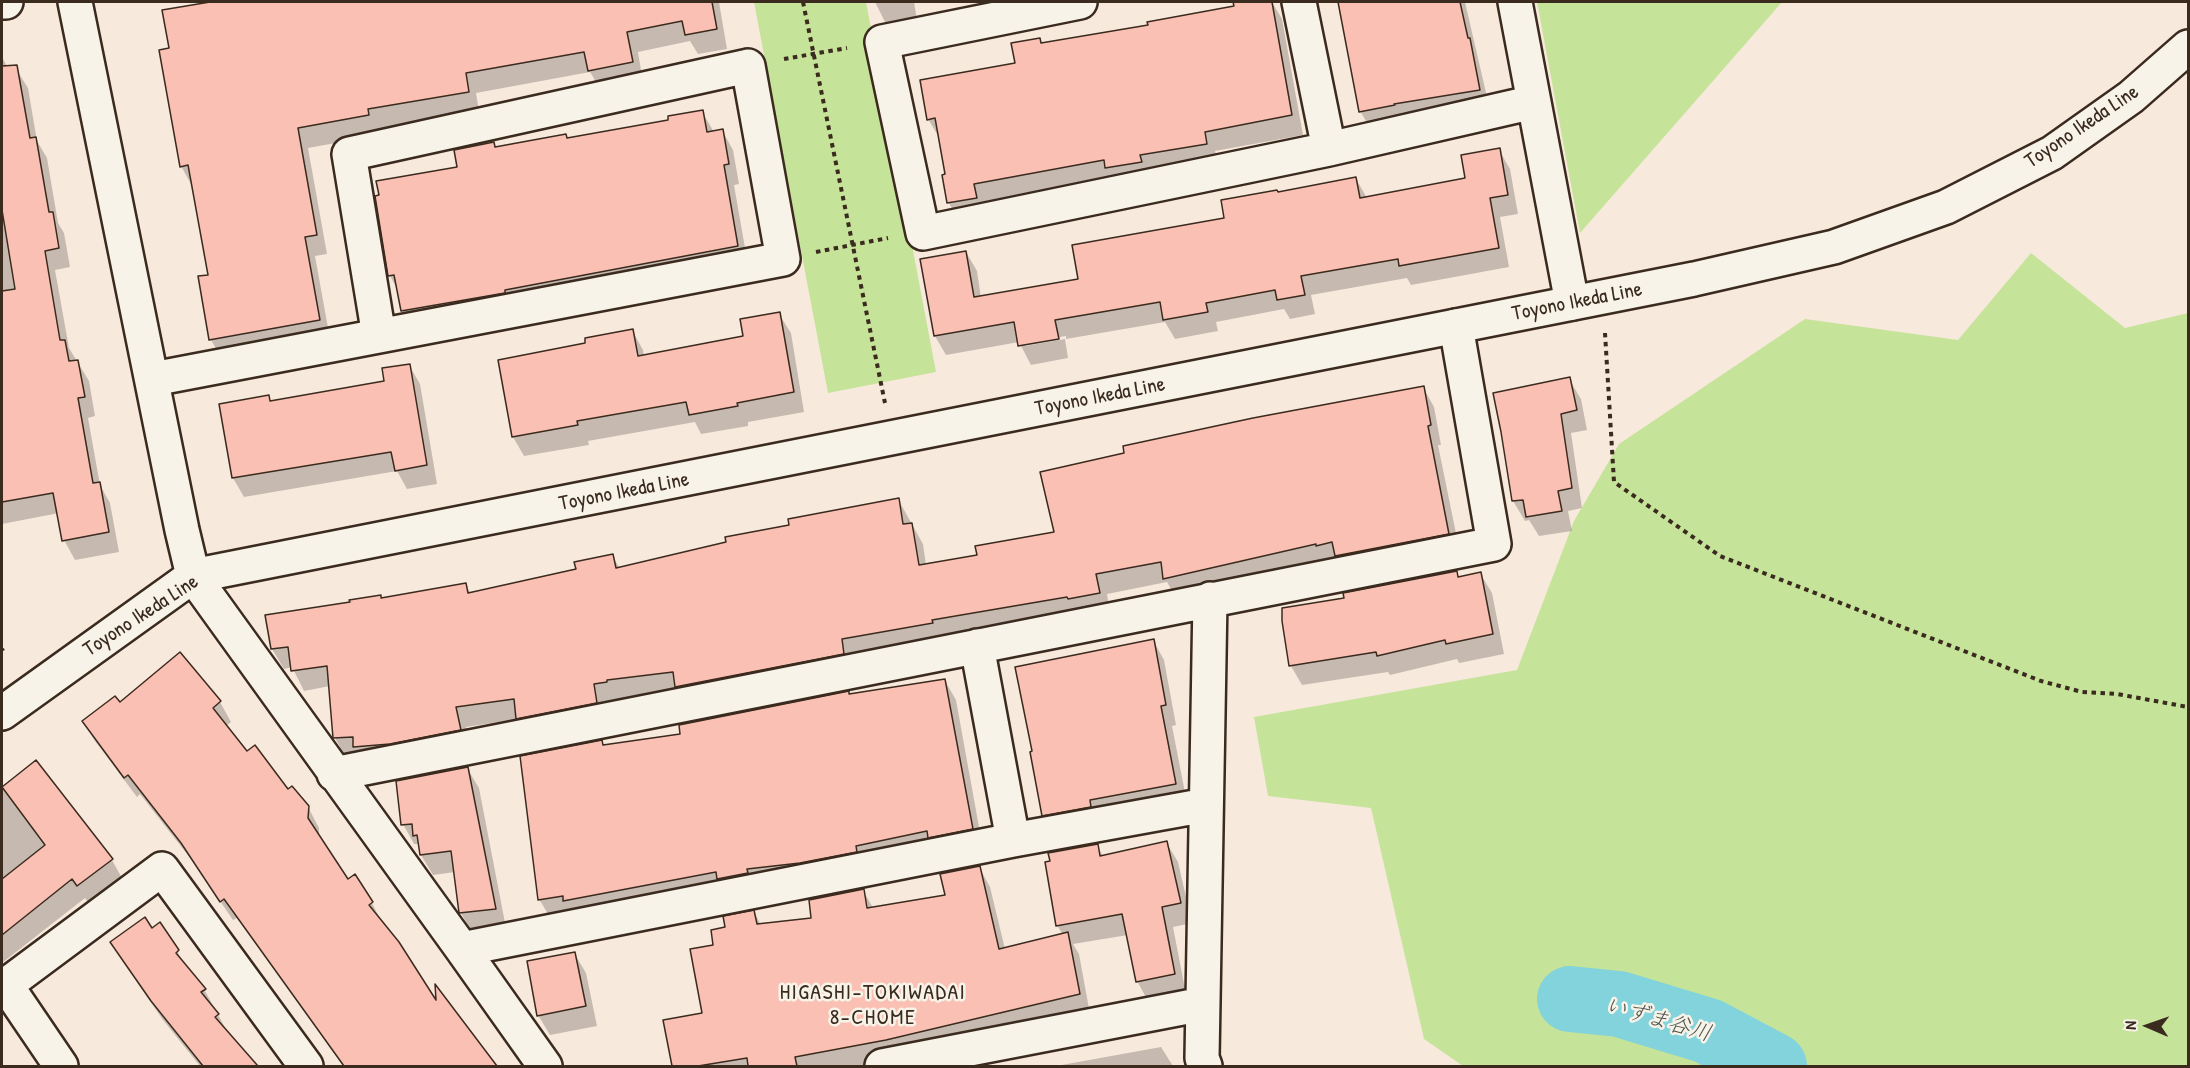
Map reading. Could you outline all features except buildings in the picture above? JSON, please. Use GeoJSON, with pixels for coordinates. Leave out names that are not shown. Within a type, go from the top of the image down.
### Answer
{"type":"FeatureCollection","features":[{"type":"Feature","properties":{"kind":"street"},"geometry":{"type":"LineString","coordinates":[[75,2],[193,576],[545,1066]]}},
{"type":"Feature","properties":{"kind":"street"},"geometry":{"type":"LineString","coordinates":[[1080,2],[882,42],[923,233],[1329,149],[1534,102]]}},
{"type":"Feature","properties":{"kind":"street"},"geometry":{"type":"LineString","coordinates":[[1299,2],[1329,149]]}},
{"type":"Feature","properties":{"kind":"street"},"geometry":{"type":"LineString","coordinates":[[1515,2],[1572,303]]}},
{"type":"Feature","properties":{"kind":"street","name":"Toyono Ikeda Line"},"geometry":{"type":"LineString","coordinates":[[2,712],[193,576],[1758,266],[1834,247],[1946,207],[2052,153],[2131,96],[2188,47]]}},
{"type":"Feature","properties":{"kind":"street"},"geometry":{"type":"LineString","coordinates":[[153,379],[783,260],[747,66],[349,154],[380,336]]}},
{"type":"Feature","properties":{"kind":"street"},"geometry":{"type":"LineString","coordinates":[[334,774],[1494,544],[1456,326]]}},
{"type":"Feature","properties":{"kind":"street"},"geometry":{"type":"LineString","coordinates":[[1205,1066],[1202,1058],[1210,599]]}},
{"type":"Feature","properties":{"kind":"street"},"geometry":{"type":"LineString","coordinates":[[977,646],[1013,840]]}},
{"type":"Feature","properties":{"kind":"street"},"geometry":{"type":"LineString","coordinates":[[462,948],[1013,840],[1206,805]]}},
{"type":"Feature","properties":{"kind":"street"},"geometry":{"type":"LineString","coordinates":[[61,1066],[4,986],[162,869],[306,1066]]}},
{"type":"Feature","properties":{"kind":"street"},"geometry":{"type":"LineString","coordinates":[[882,1066],[1203,1004]]}},
{"type":"Feature","properties":{"kind":"path"},"geometry":{"type":"LineString","coordinates":[[803,2],[891,439]]}},
{"type":"Feature","properties":{"kind":"path"},"geometry":{"type":"LineString","coordinates":[[747,66],[882,42]]}},
{"type":"Feature","properties":{"kind":"path"},"geometry":{"type":"LineString","coordinates":[[783,260],[852,244],[923,233]]}},
{"type":"Feature","properties":{"kind":"path"},"geometry":{"type":"LineString","coordinates":[[1605,333],[1614,482],[1720,556],[2041,681],[2082,692],[2117,694],[2188,707]]}},
{"type":"Feature","properties":{"kind":"green space"},"geometry":{"type":"Polygon","coordinates":[[[754,2],[866,2],[936,372],[828,393],[754,2]]]}},
{"type":"Feature","properties":{"kind":"green space"},"geometry":{"type":"Polygon","coordinates":[[[1537,2],[1782,2],[1580,233],[1537,2]]]}},
{"type":"Feature","properties":{"kind":"green space"},"geometry":{"type":"Polygon","coordinates":[[[2031,253],[2125,328],[2188,313],[2188,1066],[1463,1066],[1424,1039],[1371,808],[1268,796],[1254,717],[1517,670],[1574,521],[1619,444],[1805,319],[1958,340],[2031,253]]]}},
{"type":"Feature","properties":{"kind":"waterway","name":"いずま谷川"},"geometry":{"type":"LineString","coordinates":[[1570,999],[1619,1004],[1708,1031],[1774,1066]]}},
{"type":"Feature","properties":{"kind":"district","name":"HIGASHI-TOKIWADAI 8-CHOME"},"geometry":{"type":"Point","coordinates":[873,1006]}}]}
